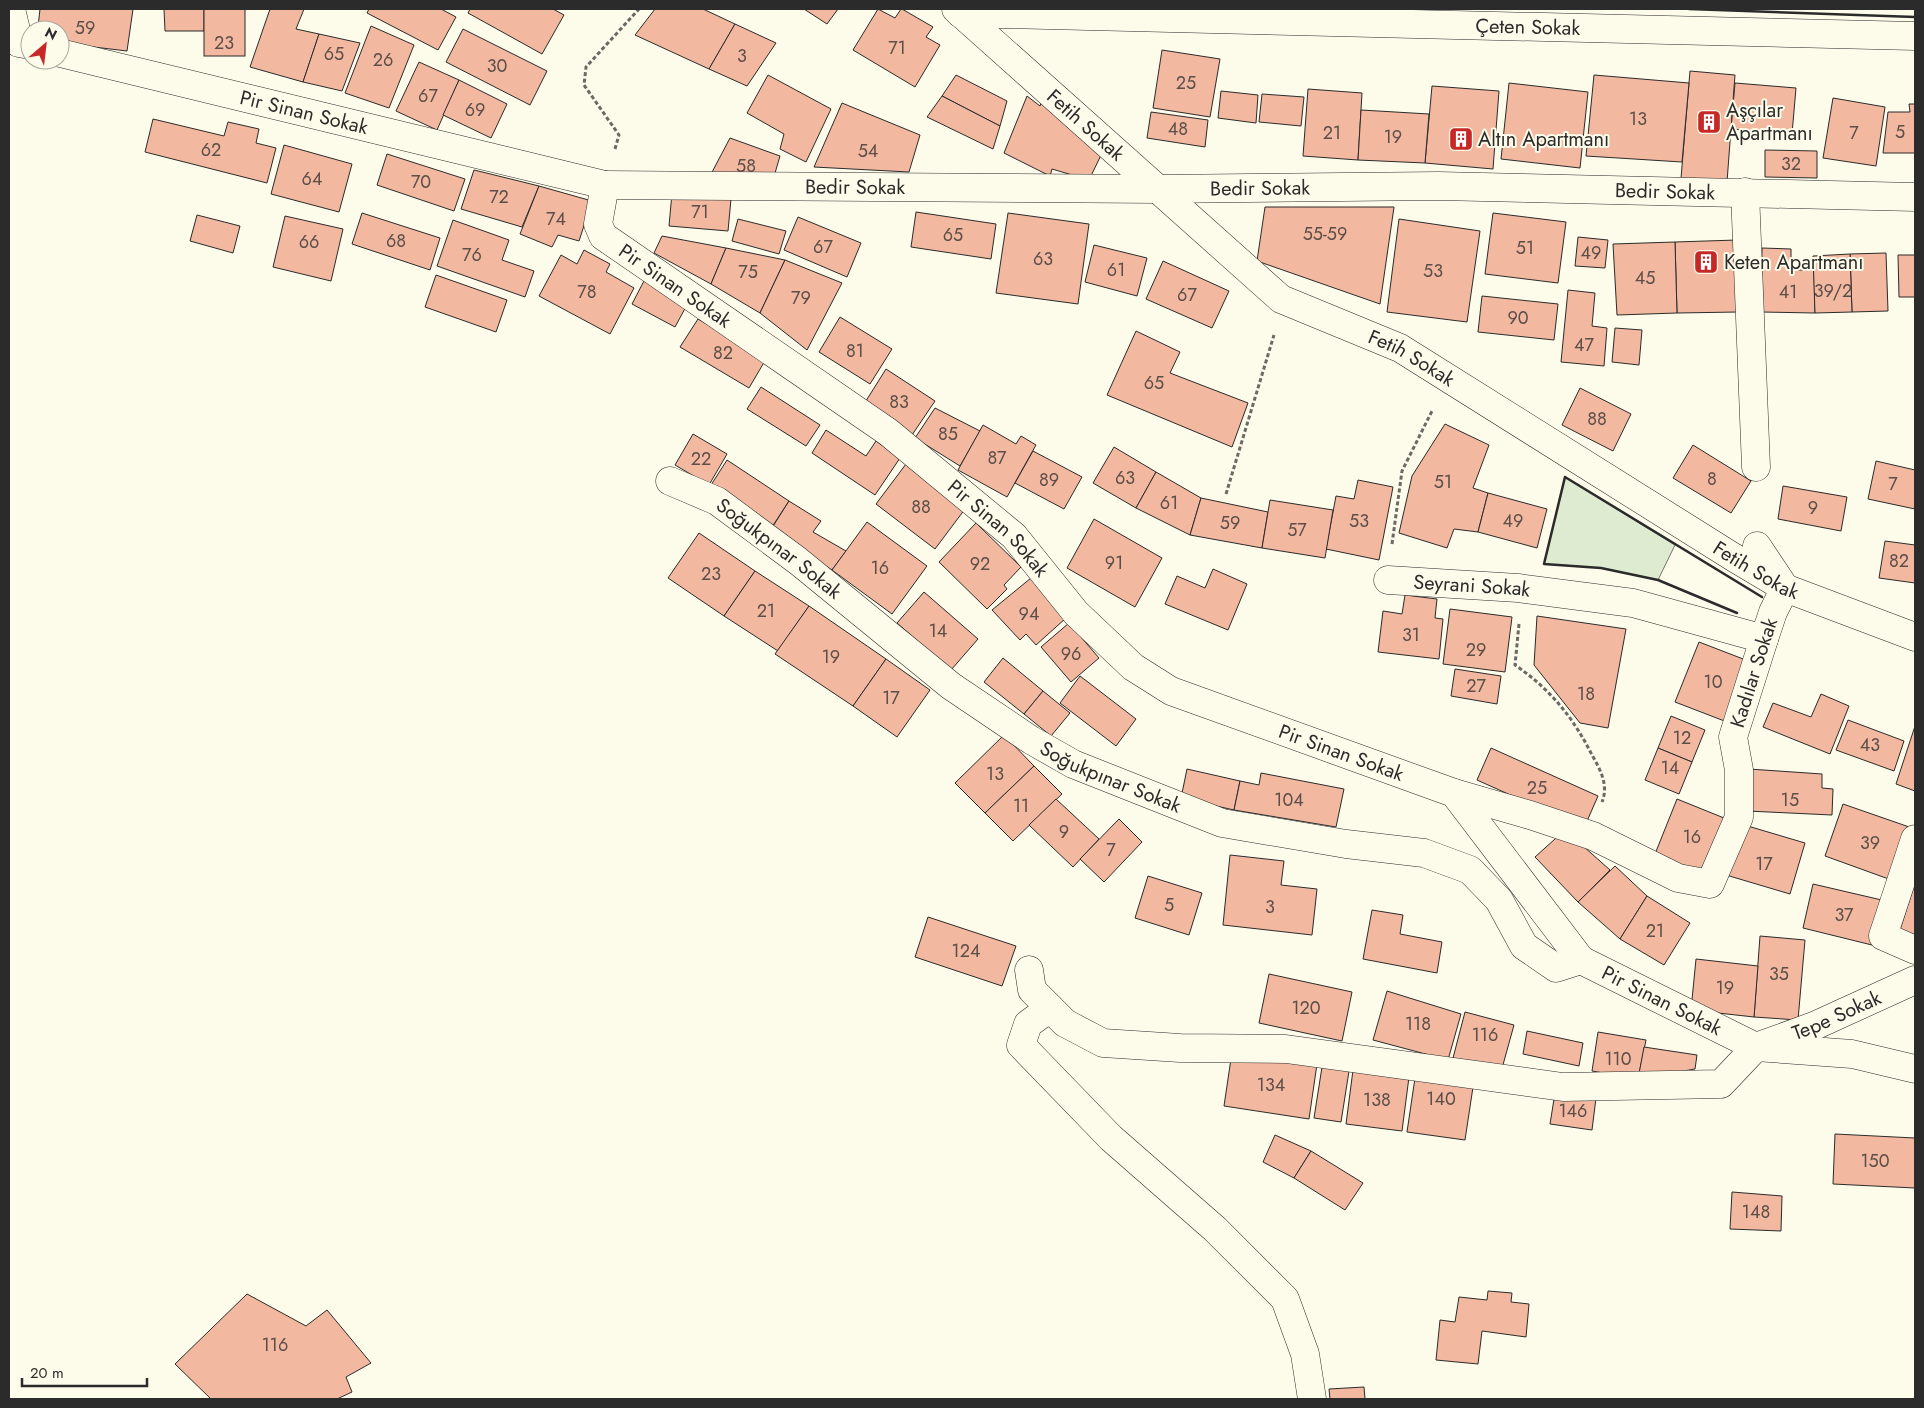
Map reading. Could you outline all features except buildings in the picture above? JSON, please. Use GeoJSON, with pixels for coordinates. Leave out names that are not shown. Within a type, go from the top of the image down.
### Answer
{"type":"FeatureCollection","features":[{"type":"Feature","properties":{"kind":"street"},"geometry":{"type":"LineString","coordinates":[[11,9],[20,43]]}},
{"type":"Feature","properties":{"kind":"street","name":"Çeten Sokak"},"geometry":{"type":"LineString","coordinates":[[958,11],[1915,36]]}},
{"type":"Feature","properties":{"kind":"street","name":"Fetih Sokak"},"geometry":{"type":"LineString","coordinates":[[958,11],[1285,301],[1400,348],[1785,588],[1915,637]]}},
{"type":"Feature","properties":{"kind":"street","name":"Pir Sinan Sokak"},"geometry":{"type":"LineString","coordinates":[[70,55],[605,185],[598,224],[603,236],[888,432],[1014,536],[1076,613],[1132,667],[1171,691],[1454,793],[1580,960],[1756,1046],[1852,1054],[1915,1069]]}},
{"type":"Feature","properties":{"kind":"street","name":"Bedir Sokak"},"geometry":{"type":"LineString","coordinates":[[605,185],[1158,189],[1438,186],[1915,197]]}},
{"type":"Feature","properties":{"kind":"street"},"geometry":{"type":"LineString","coordinates":[[1745,192],[1756,467]]}},
{"type":"Feature","properties":{"kind":"street","name":"Soğukpınar Sokak"},"geometry":{"type":"LineString","coordinates":[[670,481],[717,501],[798,561],[951,686],[1031,740],[1073,764],[1222,823],[1292,836],[1424,854],[1470,870],[1499,900],[1524,946],[1556,968],[1580,960]]}},
{"type":"Feature","properties":{"kind":"street"},"geometry":{"type":"LineString","coordinates":[[1757,546],[1785,588]]}},
{"type":"Feature","properties":{"kind":"street","name":"Seyrani Sokak"},"geometry":{"type":"LineString","coordinates":[[1388,580],[1523,589],[1633,603],[1764,639]]}},
{"type":"Feature","properties":{"kind":"street","name":"Kadılar Sokak"},"geometry":{"type":"LineString","coordinates":[[1454,793],[1593,836],[1678,878],[1710,884],[1739,817],[1739,770],[1733,737],[1773,612],[1785,588]]}},
{"type":"Feature","properties":{"kind":"street"},"geometry":{"type":"LineString","coordinates":[[1915,839],[1883,936],[1915,950]]}},
{"type":"Feature","properties":{"kind":"street"},"geometry":{"type":"LineString","coordinates":[[1029,970],[1032,990],[1065,1023],[1102,1043],[1180,1048],[1286,1049],[1563,1087],[1721,1084],[1756,1046]]}},
{"type":"Feature","properties":{"kind":"street","name":"Tepe Sokak"},"geometry":{"type":"LineString","coordinates":[[1756,1046],[1814,1026],[1915,980]]}},
{"type":"Feature","properties":{"kind":"street"},"geometry":{"type":"LineString","coordinates":[[1050,1008],[1028,1024],[1021,1046],[1111,1138],[1215,1229],[1286,1300],[1305,1354],[1312,1399]]}},
{"type":"Feature","properties":{"kind":"path"},"geometry":{"type":"LineString","coordinates":[[605,185],[619,136],[584,85],[586,67],[639,9]]}},
{"type":"Feature","properties":{"kind":"path"},"geometry":{"type":"LineString","coordinates":[[1226,494],[1285,301]]}},
{"type":"Feature","properties":{"kind":"path","name":"Seyrani Sokak"},"geometry":{"type":"LineString","coordinates":[[1388,580],[1402,471],[1449,378]]}},
{"type":"Feature","properties":{"kind":"path"},"geometry":{"type":"LineString","coordinates":[[1523,589],[1515,665],[1545,689],[1568,713],[1577,727],[1603,776],[1604,795],[1601,804]]}},
{"type":"Feature","properties":{"kind":"green space"},"geometry":{"type":"Polygon","coordinates":[[[1565,477],[1675,545],[1658,580],[1601,568],[1544,564],[1565,477]]]}},
{"type":"Feature","properties":{"kind":"wall"},"geometry":{"type":"LineString","coordinates":[[1689,9],[1915,17]]}},
{"type":"Feature","properties":{"kind":"wall"},"geometry":{"type":"LineString","coordinates":[[1737,613],[1658,580],[1601,568],[1544,564],[1565,477],[1762,597]]}},
{"type":"Feature","properties":{"kind":"place","name":"Aşçılar Apartmanı"},"geometry":{"type":"Point","coordinates":[1709,122]}},
{"type":"Feature","properties":{"kind":"place","name":"Altın Apartmanı"},"geometry":{"type":"Point","coordinates":[1461,139]}},
{"type":"Feature","properties":{"kind":"place","name":"Keten Apartmanı"},"geometry":{"type":"Point","coordinates":[1706,262]}}]}
